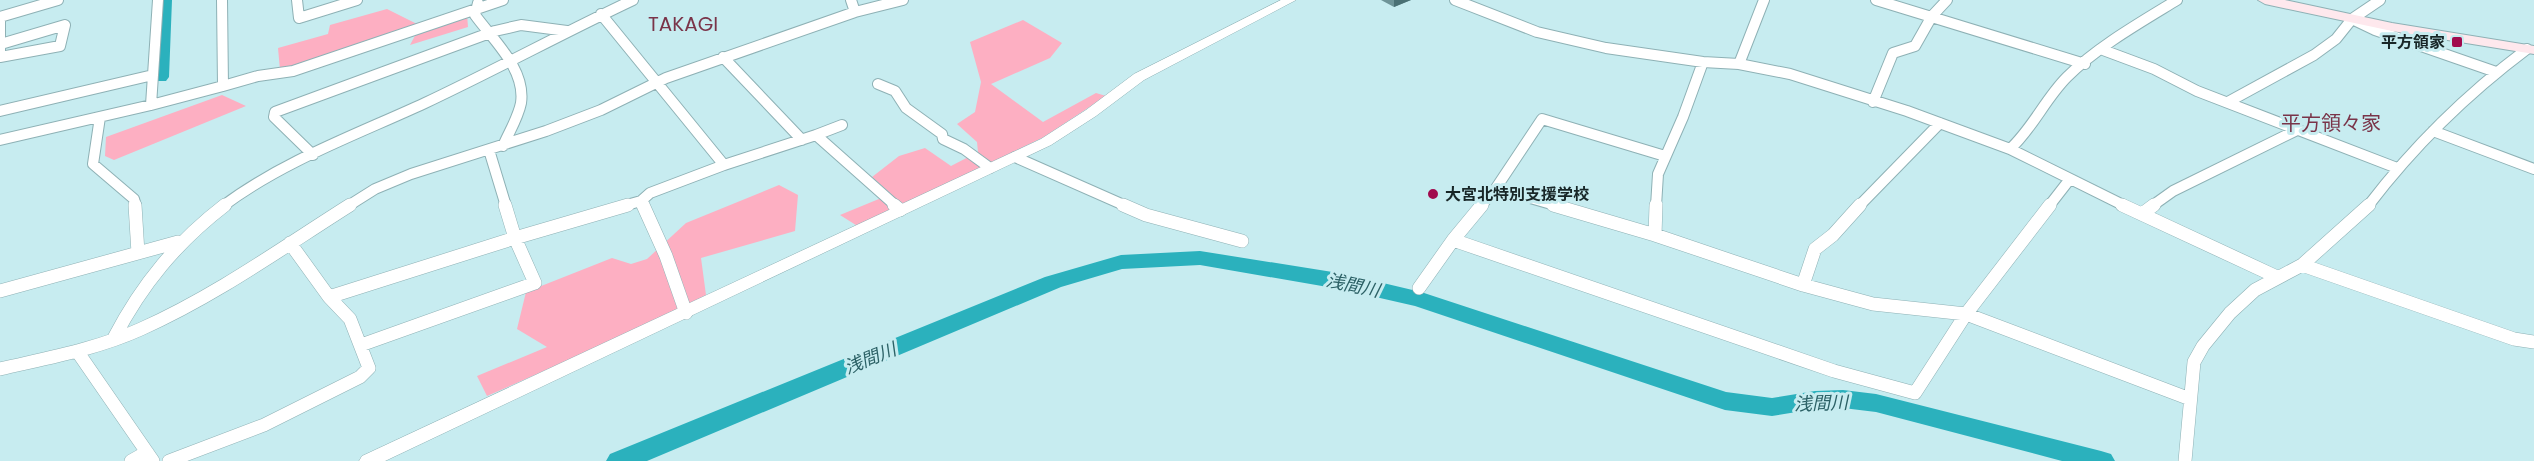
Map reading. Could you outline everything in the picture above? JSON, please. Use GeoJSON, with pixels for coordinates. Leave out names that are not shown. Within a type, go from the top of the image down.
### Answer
{"type":"FeatureCollection","features":[{"type":"Feature","properties":{"kind":"main road"},"geometry":{"type":"LineString","coordinates":[[2265,0],[2352,19],[2530,49]]}},
{"type":"Feature","properties":{"kind":"street"},"geometry":{"type":"LineString","coordinates":[[1,47],[0,17],[58,0]]}},
{"type":"Feature","properties":{"kind":"street"},"geometry":{"type":"LineString","coordinates":[[151,105],[158,0]]}},
{"type":"Feature","properties":{"kind":"street"},"geometry":{"type":"LineString","coordinates":[[222,0],[223,86]]}},
{"type":"Feature","properties":{"kind":"street"},"geometry":{"type":"LineString","coordinates":[[297,0],[299,18],[357,0]]}},
{"type":"Feature","properties":{"kind":"street"},"geometry":{"type":"LineString","coordinates":[[0,141],[151,105],[258,76],[293,71],[478,5],[503,0]]}},
{"type":"Feature","properties":{"kind":"street"},"geometry":{"type":"LineString","coordinates":[[114,338],[125,314],[147,280],[179,242],[250,187],[512,62],[567,31],[633,0]]}},
{"type":"Feature","properties":{"kind":"street"},"geometry":{"type":"LineString","coordinates":[[851,0],[855,12]]}},
{"type":"Feature","properties":{"kind":"street"},"geometry":{"type":"LineString","coordinates":[[0,369],[77,351],[164,318],[229,282],[375,189],[411,174],[503,146],[601,110],[657,83],[723,57],[855,12],[903,0]]}},
{"type":"Feature","properties":{"kind":"street"},"geometry":{"type":"LineString","coordinates":[[368,461],[1015,157],[1066,130],[1139,77],[1290,0]]}},
{"type":"Feature","properties":{"kind":"street"},"geometry":{"type":"LineString","coordinates":[[1739,64],[1764,0]]}},
{"type":"Feature","properties":{"kind":"street"},"geometry":{"type":"LineString","coordinates":[[1876,0],[2085,64]]}},
{"type":"Feature","properties":{"kind":"street"},"geometry":{"type":"LineString","coordinates":[[1873,102],[1893,53],[1915,46],[1932,16],[1947,0]]}},
{"type":"Feature","properties":{"kind":"street"},"geometry":{"type":"LineString","coordinates":[[2010,149],[2025,134],[2040,109],[2068,76],[2125,32],[2177,0]]}},
{"type":"Feature","properties":{"kind":"street"},"geometry":{"type":"LineString","coordinates":[[2229,102],[2313,55],[2336,39],[2352,19],[2380,0]]}},
{"type":"Feature","properties":{"kind":"street"},"geometry":{"type":"LineString","coordinates":[[1462,1],[1538,33],[1606,48],[1703,62],[1739,64],[1790,74],[1940,123],[2010,149],[2277,277]]}},
{"type":"Feature","properties":{"kind":"street"},"geometry":{"type":"LineString","coordinates":[[478,5],[475,15],[512,62],[517,74],[521,101],[503,146]]}},
{"type":"Feature","properties":{"kind":"street"},"geometry":{"type":"LineString","coordinates":[[601,14],[724,165]]}},
{"type":"Feature","properties":{"kind":"street"},"geometry":{"type":"LineString","coordinates":[[2352,19],[2375,30],[2496,72]]}},
{"type":"Feature","properties":{"kind":"street"},"geometry":{"type":"LineString","coordinates":[[65,26],[60,46],[1,47],[65,26]]}},
{"type":"Feature","properties":{"kind":"street"},"geometry":{"type":"LineString","coordinates":[[313,155],[274,117],[275,112],[488,34],[521,26],[567,31]]}},
{"type":"Feature","properties":{"kind":"street"},"geometry":{"type":"LineString","coordinates":[[2185,461],[2194,363],[2203,346],[2238,305],[2255,290],[2302,265],[2366,209],[2397,168],[2433,131],[2496,72],[2530,49]]}},
{"type":"Feature","properties":{"kind":"street"},"geometry":{"type":"LineString","coordinates":[[2103,50],[2154,69],[2197,91],[2397,168]]}},
{"type":"Feature","properties":{"kind":"street"},"geometry":{"type":"LineString","coordinates":[[723,57],[802,140]]}},
{"type":"Feature","properties":{"kind":"street"},"geometry":{"type":"LineString","coordinates":[[1655,235],[1658,174],[1683,117],[1703,62]]}},
{"type":"Feature","properties":{"kind":"street"},"geometry":{"type":"LineString","coordinates":[[0,111],[153,75]]}},
{"type":"Feature","properties":{"kind":"street"},"geometry":{"type":"LineString","coordinates":[[878,84],[895,91],[906,108],[942,134],[943,139],[964,149],[990,168]]}},
{"type":"Feature","properties":{"kind":"street"},"geometry":{"type":"LineString","coordinates":[[100,117],[93,164],[134,200],[137,211],[138,253]]}},
{"type":"Feature","properties":{"kind":"street"},"geometry":{"type":"LineString","coordinates":[[1419,288],[1452,240],[1496,188],[1542,119],[1665,156]]}},
{"type":"Feature","properties":{"kind":"street"},"geometry":{"type":"LineString","coordinates":[[1803,285],[1815,249],[1833,235],[1876,187],[1940,123]]}},
{"type":"Feature","properties":{"kind":"street"},"geometry":{"type":"LineString","coordinates":[[329,297],[641,201],[650,193],[724,165],[842,125]]}},
{"type":"Feature","properties":{"kind":"street"},"geometry":{"type":"LineString","coordinates":[[2142,214],[2173,191],[2297,130]]}},
{"type":"Feature","properties":{"kind":"street"},"geometry":{"type":"LineString","coordinates":[[2433,131],[2534,169]]}},
{"type":"Feature","properties":{"kind":"street"},"geometry":{"type":"LineString","coordinates":[[816,135],[900,210]]}},
{"type":"Feature","properties":{"kind":"street"},"geometry":{"type":"LineString","coordinates":[[361,345],[534,283],[515,238],[489,150]]}},
{"type":"Feature","properties":{"kind":"street"},"geometry":{"type":"LineString","coordinates":[[1015,157],[1146,215],[1242,241]]}},
{"type":"Feature","properties":{"kind":"street"},"geometry":{"type":"LineString","coordinates":[[1452,240],[1834,371],[1915,393],[1966,314],[2070,179]]}},
{"type":"Feature","properties":{"kind":"street"},"geometry":{"type":"LineString","coordinates":[[1496,188],[1655,235],[1803,285],[1873,304],[1966,314],[2190,399]]}},
{"type":"Feature","properties":{"kind":"street"},"geometry":{"type":"LineString","coordinates":[[641,201],[666,256],[686,313]]}},
{"type":"Feature","properties":{"kind":"street"},"geometry":{"type":"LineString","coordinates":[[0,291],[179,242]]}},
{"type":"Feature","properties":{"kind":"street"},"geometry":{"type":"LineString","coordinates":[[169,461],[264,425],[360,378],[369,368],[350,319],[329,297],[290,243]]}},
{"type":"Feature","properties":{"kind":"street"},"geometry":{"type":"LineString","coordinates":[[2302,265],[2514,339],[2534,342]]}},
{"type":"Feature","properties":{"kind":"street"},"geometry":{"type":"LineString","coordinates":[[77,351],[150,456],[131,461]]}},
{"type":"Feature","properties":{"kind":"shaded area"},"geometry":{"type":"Polygon","coordinates":[[[387,9],[419,25],[295,68],[280,70],[278,48],[328,34],[330,25],[387,9]]]}},
{"type":"Feature","properties":{"kind":"shaded area"},"geometry":{"type":"Polygon","coordinates":[[[467,14],[468,27],[410,45],[418,30],[467,14]]]}},
{"type":"Feature","properties":{"kind":"shaded area"},"geometry":{"type":"Polygon","coordinates":[[[1023,20],[1062,43],[1050,58],[991,84],[1043,122],[1096,93],[1106,96],[1044,137],[859,227],[840,215],[891,194],[872,177],[899,156],[925,148],[951,166],[978,152],[977,142],[957,124],[975,112],[981,82],[970,42],[1023,20]]]}},
{"type":"Feature","properties":{"kind":"shaded area"},"geometry":{"type":"Polygon","coordinates":[[[222,95],[246,106],[114,160],[105,156],[106,137],[222,95]]]}},
{"type":"Feature","properties":{"kind":"shaded area"},"geometry":{"type":"Polygon","coordinates":[[[779,185],[798,195],[795,231],[701,258],[706,295],[660,320],[487,396],[477,376],[547,347],[517,329],[526,292],[612,258],[631,264],[647,259],[686,223],[779,185]]]}},
{"type":"Feature","properties":{"kind":"waterway"},"geometry":{"type":"LineString","coordinates":[[159,77],[163,0]]}},
{"type":"Feature","properties":{"kind":"waterway","name":"浅間川"},"geometry":{"type":"LineString","coordinates":[[620,461],[1053,282],[1121,262],[1200,258],[1345,282],[1421,300],[1725,401],[1772,407],[1815,400],[1843,399],[1876,403],[2101,461]]}},
{"type":"Feature","properties":{"kind":"place","name":"平方領家"},"geometry":{"type":"Point","coordinates":[2457,42]}},
{"type":"Feature","properties":{"kind":"place","name":"大宮北特別支援学校"},"geometry":{"type":"Point","coordinates":[1433,194]}},
{"type":"Feature","properties":{"kind":"district","name":"TAKAGI"},"geometry":{"type":"Point","coordinates":[683,24]}},
{"type":"Feature","properties":{"kind":"district","name":"平方領々家"},"geometry":{"type":"Point","coordinates":[2331,123]}}]}
